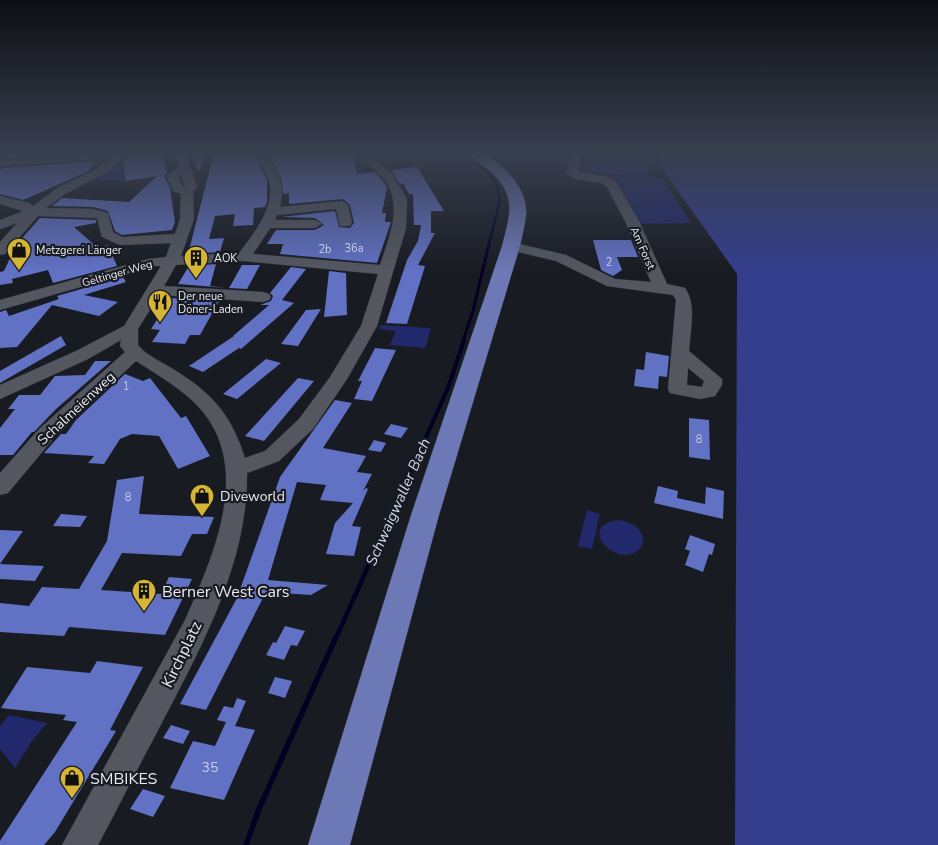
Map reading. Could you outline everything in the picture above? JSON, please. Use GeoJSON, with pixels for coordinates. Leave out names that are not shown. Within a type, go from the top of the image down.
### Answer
{"type":"FeatureCollection","features":[{"type":"Feature","properties":{"kind":"main road"},"geometry":{"type":"LineString","coordinates":[[329,845],[425,515],[511,246],[518,212],[514,192]]}},
{"type":"Feature","properties":{"kind":"street"},"geometry":{"type":"LineString","coordinates":[[0,225],[32,212],[60,192]]}},
{"type":"Feature","properties":{"kind":"street","name":"Schalmeienweg"},"geometry":{"type":"LineString","coordinates":[[0,487],[46,434],[131,343],[138,314],[172,260],[187,219],[186,192]]}},
{"type":"Feature","properties":{"kind":"street"},"geometry":{"type":"LineString","coordinates":[[244,257],[273,212],[276,192]]}},
{"type":"Feature","properties":{"kind":"street"},"geometry":{"type":"LineString","coordinates":[[238,468],[272,456],[306,424],[338,379],[369,326],[400,228],[400,199],[397,192]]}},
{"type":"Feature","properties":{"kind":"street","name":"Am Forst"},"geometry":{"type":"LineString","coordinates":[[616,192],[632,221],[661,288]]}},
{"type":"Feature","properties":{"kind":"street"},"geometry":{"type":"LineString","coordinates":[[0,200],[25,206],[32,212],[93,213],[103,216],[107,234],[120,241],[180,238]]}},
{"type":"Feature","properties":{"kind":"street"},"geometry":{"type":"LineString","coordinates":[[273,212],[342,205],[345,223]]}},
{"type":"Feature","properties":{"kind":"street"},"geometry":{"type":"LineString","coordinates":[[0,251],[32,212]]}},
{"type":"Feature","properties":{"kind":"street"},"geometry":{"type":"LineString","coordinates":[[266,224],[315,224]]}},
{"type":"Feature","properties":{"kind":"street","name":"Am Forst"},"geometry":{"type":"LineString","coordinates":[[511,246],[560,258],[612,283],[679,291],[684,300],[681,354]]}},
{"type":"Feature","properties":{"kind":"street","name":"Geltinger Weg"},"geometry":{"type":"LineString","coordinates":[[0,305],[153,262],[172,260],[244,257],[386,270]]}},
{"type":"Feature","properties":{"kind":"street"},"geometry":{"type":"LineString","coordinates":[[154,290],[263,297]]}},
{"type":"Feature","properties":{"kind":"street"},"geometry":{"type":"LineString","coordinates":[[0,393],[42,372],[83,355],[131,343]]}},
{"type":"Feature","properties":{"kind":"street","name":"Kirchplatz"},"geometry":{"type":"LineString","coordinates":[[79,845],[180,659],[219,574],[234,520],[238,468],[234,449],[227,433],[210,407],[185,383],[131,343]]}},
{"type":"Feature","properties":{"kind":"shaded area"},"geometry":{"type":"Polygon","coordinates":[[[620,192],[671,192],[691,223],[639,224],[629,207],[654,206],[629,206],[620,192]]]}},
{"type":"Feature","properties":{"kind":"shaded area"},"geometry":{"type":"Polygon","coordinates":[[[679,192],[938,192],[938,845],[735,845],[737,274],[679,192]]]}},
{"type":"Feature","properties":{"kind":"shaded area"},"geometry":{"type":"Polygon","coordinates":[[[381,325],[431,328],[425,348],[390,345],[396,331],[379,329],[381,325]]]}},
{"type":"Feature","properties":{"kind":"shaded area"},"geometry":{"type":"Polygon","coordinates":[[[587,510],[600,514],[592,549],[578,546],[587,510]]]}},
{"type":"Feature","properties":{"kind":"shaded area"},"geometry":{"type":"Polygon","coordinates":[[[619,520],[629,522],[637,527],[642,534],[643,544],[635,553],[624,555],[614,552],[600,538],[600,530],[605,524],[619,520]]]}},
{"type":"Feature","properties":{"kind":"shaded area"},"geometry":{"type":"Polygon","coordinates":[[[9,715],[47,723],[32,741],[15,768],[0,749],[0,726],[9,715]]]}},
{"type":"Feature","properties":{"kind":"building"},"geometry":{"type":"Polygon","coordinates":[[[0,192],[40,192],[23,200],[0,192]]]}},
{"type":"Feature","properties":{"kind":"building"},"geometry":{"type":"Polygon","coordinates":[[[139,192],[171,192],[175,222],[172,230],[122,235],[115,231],[108,211],[93,207],[52,206],[62,198],[129,202],[139,192]]]}},
{"type":"Feature","properties":{"kind":"building"},"geometry":{"type":"Polygon","coordinates":[[[204,192],[267,192],[265,207],[254,208],[253,225],[233,226],[235,214],[215,216],[209,239],[224,238],[220,252],[188,254],[204,192]]]}},
{"type":"Feature","properties":{"kind":"building"},"geometry":{"type":"Polygon","coordinates":[[[283,192],[386,192],[382,213],[386,213],[385,222],[391,222],[377,263],[280,254],[283,244],[267,244],[276,230],[315,230],[324,225],[315,218],[281,217],[335,211],[339,227],[350,228],[354,223],[350,205],[343,199],[289,204],[289,193],[283,194],[283,192]]]}},
{"type":"Feature","properties":{"kind":"building"},"geometry":{"type":"Polygon","coordinates":[[[408,192],[433,192],[444,211],[431,211],[431,233],[435,233],[418,265],[425,266],[407,324],[386,323],[407,260],[418,241],[421,225],[414,225],[413,194],[408,192]]]}},
{"type":"Feature","properties":{"kind":"building"},"geometry":{"type":"Polygon","coordinates":[[[40,218],[96,220],[96,223],[74,227],[99,249],[108,245],[117,266],[53,283],[48,270],[12,279],[13,283],[0,285],[0,272],[4,271],[16,245],[40,218]]]}},
{"type":"Feature","properties":{"kind":"building"},"geometry":{"type":"Polygon","coordinates":[[[593,240],[631,240],[638,257],[617,257],[622,270],[613,276],[601,270],[593,240]]]}},
{"type":"Feature","properties":{"kind":"building","name":"AOK"},"geometry":{"type":"Polygon","coordinates":[[[216,264],[210,286],[227,288],[178,284],[189,266],[216,264]]]}},
{"type":"Feature","properties":{"kind":"building"},"geometry":{"type":"Polygon","coordinates":[[[242,265],[260,265],[247,289],[229,288],[242,265]]]}},
{"type":"Feature","properties":{"kind":"building"},"geometry":{"type":"Polygon","coordinates":[[[291,267],[306,269],[282,300],[294,303],[241,349],[239,348],[203,372],[189,366],[234,336],[269,305],[260,305],[271,301],[273,296],[270,293],[291,267]]]}},
{"type":"Feature","properties":{"kind":"building"},"geometry":{"type":"Polygon","coordinates":[[[329,271],[346,273],[347,315],[324,317],[329,271]]]}},
{"type":"Feature","properties":{"kind":"building"},"geometry":{"type":"Polygon","coordinates":[[[123,277],[126,282],[84,295],[118,302],[99,316],[52,305],[17,347],[0,348],[0,312],[6,310],[9,316],[59,299],[57,296],[123,277]]]}},
{"type":"Feature","properties":{"kind":"building"},"geometry":{"type":"Polygon","coordinates":[[[171,298],[219,301],[200,335],[190,335],[185,344],[152,342],[160,330],[151,329],[171,298]]]}},
{"type":"Feature","properties":{"kind":"building"},"geometry":{"type":"Polygon","coordinates":[[[321,309],[298,346],[281,344],[306,310],[321,309]]]}},
{"type":"Feature","properties":{"kind":"building"},"geometry":{"type":"Polygon","coordinates":[[[61,336],[66,345],[0,383],[0,371],[61,336]]]}},
{"type":"Feature","properties":{"kind":"building"},"geometry":{"type":"Polygon","coordinates":[[[375,348],[396,350],[372,401],[354,399],[362,381],[358,381],[375,348]]]}},
{"type":"Feature","properties":{"kind":"building"},"geometry":{"type":"Polygon","coordinates":[[[646,352],[669,356],[667,377],[659,376],[658,389],[634,386],[636,369],[644,370],[646,352]]]}},
{"type":"Feature","properties":{"kind":"building"},"geometry":{"type":"Polygon","coordinates":[[[266,359],[281,363],[237,399],[223,394],[266,359]]]}},
{"type":"Feature","properties":{"kind":"building"},"geometry":{"type":"Polygon","coordinates":[[[95,361],[111,361],[32,432],[13,455],[0,455],[0,428],[15,409],[8,409],[19,395],[40,395],[55,376],[85,375],[95,361]]]}},
{"type":"Feature","properties":{"kind":"building"},"geometry":{"type":"Polygon","coordinates":[[[125,374],[143,381],[150,378],[181,418],[186,416],[210,456],[178,469],[159,436],[132,434],[120,439],[104,464],[88,463],[94,456],[44,453],[61,434],[66,434],[76,420],[125,374]]]}},
{"type":"Feature","properties":{"kind":"building"},"geometry":{"type":"Polygon","coordinates":[[[298,378],[314,381],[264,441],[245,436],[298,378]]]}},
{"type":"Feature","properties":{"kind":"building"},"geometry":{"type":"Polygon","coordinates":[[[335,400],[352,403],[323,448],[366,456],[357,472],[372,474],[363,491],[366,488],[368,489],[352,526],[361,527],[354,556],[326,554],[335,523],[353,503],[320,500],[326,485],[297,482],[268,580],[328,585],[311,595],[266,592],[206,710],[180,704],[237,598],[280,477],[335,400]]]}},
{"type":"Feature","properties":{"kind":"building"},"geometry":{"type":"Polygon","coordinates":[[[689,418],[709,420],[710,460],[689,457],[689,418]]]}},
{"type":"Feature","properties":{"kind":"building"},"geometry":{"type":"Polygon","coordinates":[[[391,424],[408,428],[401,438],[384,434],[391,424]]]}},
{"type":"Feature","properties":{"kind":"building"},"geometry":{"type":"Polygon","coordinates":[[[374,440],[386,443],[381,452],[368,450],[374,440]]]}},
{"type":"Feature","properties":{"kind":"building"},"geometry":{"type":"Polygon","coordinates":[[[144,476],[139,514],[214,517],[207,534],[192,534],[181,556],[122,553],[101,590],[161,594],[169,577],[192,579],[165,635],[69,627],[64,636],[0,632],[0,603],[29,606],[42,587],[79,589],[107,541],[117,480],[144,476]]]}},
{"type":"Feature","properties":{"kind":"building"},"geometry":{"type":"Polygon","coordinates":[[[658,486],[678,491],[677,498],[705,504],[706,487],[724,491],[723,519],[654,503],[658,486]]]}},
{"type":"Feature","properties":{"kind":"building"},"geometry":{"type":"Polygon","coordinates":[[[61,514],[87,516],[80,527],[53,526],[61,514]]]}},
{"type":"Feature","properties":{"kind":"building"},"geometry":{"type":"Polygon","coordinates":[[[0,530],[23,531],[0,564],[0,530]]]}},
{"type":"Feature","properties":{"kind":"building"},"geometry":{"type":"Polygon","coordinates":[[[690,535],[715,544],[712,555],[709,554],[703,572],[685,565],[690,551],[685,549],[690,535]]]}},
{"type":"Feature","properties":{"kind":"building"},"geometry":{"type":"Polygon","coordinates":[[[0,564],[44,566],[35,581],[0,579],[0,564]]]}},
{"type":"Feature","properties":{"kind":"building"},"geometry":{"type":"Polygon","coordinates":[[[285,626],[305,631],[297,646],[291,645],[284,660],[266,655],[273,642],[276,643],[285,626]]]}},
{"type":"Feature","properties":{"kind":"building"},"geometry":{"type":"Polygon","coordinates":[[[97,661],[143,667],[110,730],[116,731],[55,832],[44,845],[0,845],[0,841],[77,722],[63,720],[66,715],[1,708],[27,667],[90,673],[97,661]]]}},
{"type":"Feature","properties":{"kind":"building"},"geometry":{"type":"Polygon","coordinates":[[[275,677],[292,681],[285,698],[268,693],[275,677]]]}},
{"type":"Feature","properties":{"kind":"building"},"geometry":{"type":"Polygon","coordinates":[[[237,698],[246,701],[235,726],[255,730],[224,800],[170,788],[193,741],[215,746],[226,722],[217,720],[224,706],[233,708],[237,698]]]}},
{"type":"Feature","properties":{"kind":"building"},"geometry":{"type":"Polygon","coordinates":[[[171,725],[190,731],[183,744],[163,738],[171,725]]]}},
{"type":"Feature","properties":{"kind":"building"},"geometry":{"type":"Polygon","coordinates":[[[143,789],[165,796],[153,817],[130,809],[143,789]]]}},
{"type":"Feature","properties":{"kind":"waterway","name":"Schwaigwaller Bach"},"geometry":{"type":"LineString","coordinates":[[491,237],[499,204],[498,192]]}},
{"type":"Feature","properties":{"kind":"waterway","name":"Schwaigwaller Bach"},"geometry":{"type":"LineString","coordinates":[[463,341],[473,311],[491,235]]}},
{"type":"Feature","properties":{"kind":"waterway","name":"Schwaigwaller Bach"},"geometry":{"type":"LineString","coordinates":[[410,473],[448,388],[464,340]]}},
{"type":"Feature","properties":{"kind":"waterway","name":"Schwaigwaller Bach"},"geometry":{"type":"LineString","coordinates":[[336,638],[411,471]]}},
{"type":"Feature","properties":{"kind":"waterway","name":"Schwaigwaller Bach"},"geometry":{"type":"LineString","coordinates":[[246,845],[259,809],[336,637]]}},
{"type":"Feature","properties":{"kind":"place","name":"Metzgerei Länger"},"geometry":{"type":"Point","coordinates":[19,271]}},
{"type":"Feature","properties":{"kind":"place","name":"AOK"},"geometry":{"type":"Point","coordinates":[196,279]}},
{"type":"Feature","properties":{"kind":"place","name":"Der neue Döner-Laden"},"geometry":{"type":"Point","coordinates":[160,323]}},
{"type":"Feature","properties":{"kind":"place","name":"Diveworld"},"geometry":{"type":"Point","coordinates":[202,517]}},
{"type":"Feature","properties":{"kind":"place","name":"Berner West Cars"},"geometry":{"type":"Point","coordinates":[144,612]}},
{"type":"Feature","properties":{"kind":"place","name":"SMBIKES"},"geometry":{"type":"Point","coordinates":[72,799]}}]}
